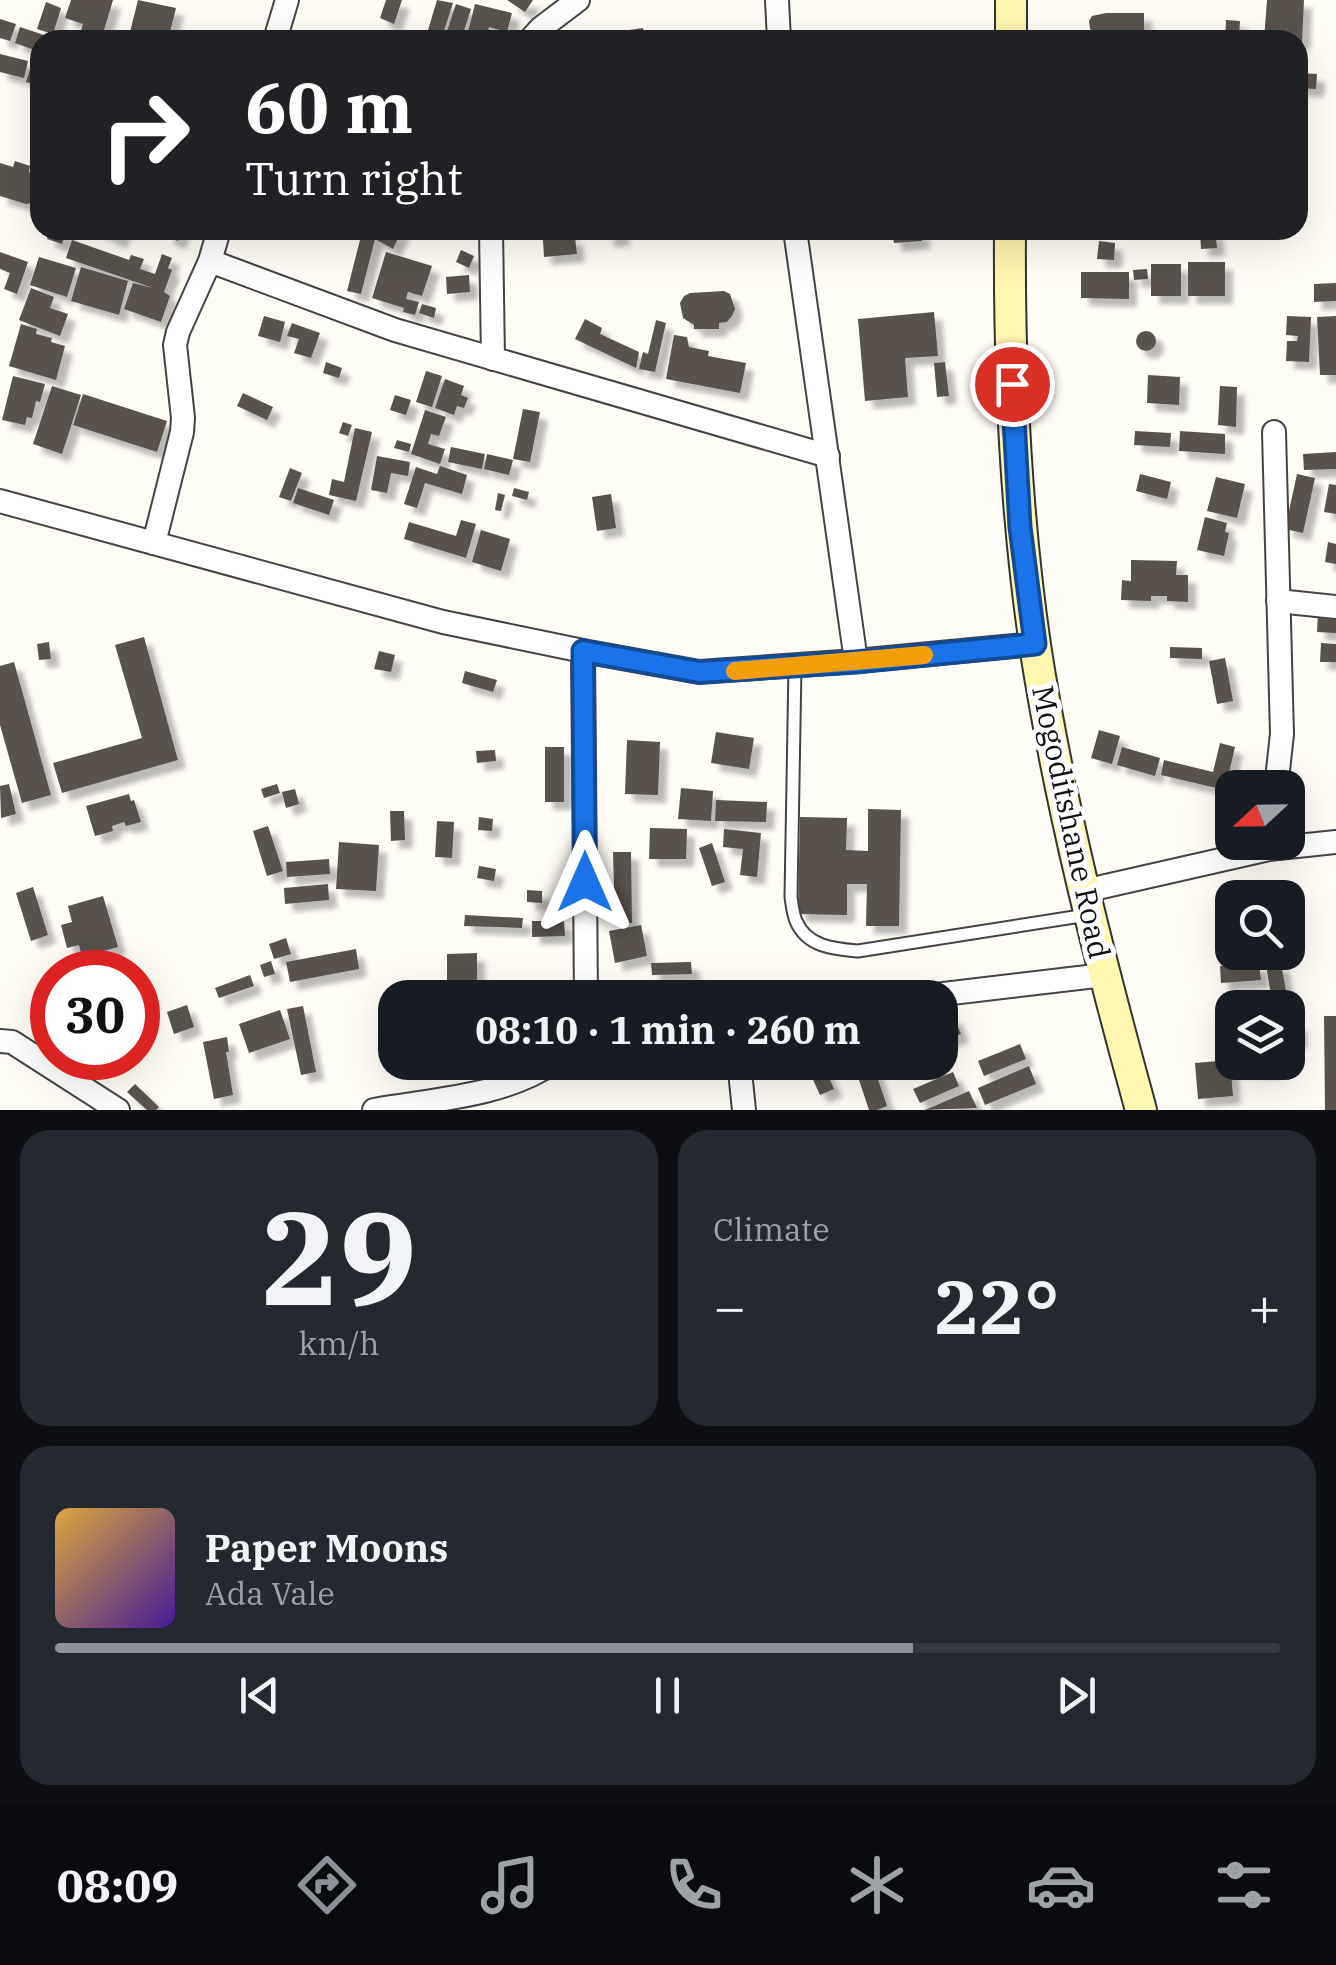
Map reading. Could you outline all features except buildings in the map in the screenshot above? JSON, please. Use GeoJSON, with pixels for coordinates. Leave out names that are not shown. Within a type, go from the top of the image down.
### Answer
{"type":"FeatureCollection","features":[{"type":"Feature","properties":{"kind":"main road"},"geometry":{"type":"LineString","coordinates":[[1010,30],[1011,0]]}},
{"type":"Feature","properties":{"kind":"main road","name":"Mogoditshane Road"},"geometry":{"type":"LineString","coordinates":[[1010,240],[1009,318],[1020,527],[1035,644],[1054,759],[1140,1110]]}},
{"type":"Feature","properties":{"kind":"street"},"geometry":{"type":"LineString","coordinates":[[278,30],[287,0]]}},
{"type":"Feature","properties":{"kind":"street"},"geometry":{"type":"LineString","coordinates":[[539,30],[578,0]]}},
{"type":"Feature","properties":{"kind":"street"},"geometry":{"type":"LineString","coordinates":[[777,0],[778,30]]}},
{"type":"Feature","properties":{"kind":"street"},"geometry":{"type":"LineString","coordinates":[[154,543],[182,432],[175,346],[216,240]]}},
{"type":"Feature","properties":{"kind":"street"},"geometry":{"type":"LineString","coordinates":[[491,240],[493,359]]}},
{"type":"Feature","properties":{"kind":"street"},"geometry":{"type":"LineString","coordinates":[[796,240],[856,662]]}},
{"type":"Feature","properties":{"kind":"street"},"geometry":{"type":"LineString","coordinates":[[210,261],[395,330],[828,456]]}},
{"type":"Feature","properties":{"kind":"street"},"geometry":{"type":"LineString","coordinates":[[1274,432],[1282,734],[1278,770]]}},
{"type":"Feature","properties":{"kind":"street"},"geometry":{"type":"LineString","coordinates":[[0,500],[443,622],[699,672],[856,662],[1035,644]]}},
{"type":"Feature","properties":{"kind":"street"},"geometry":{"type":"LineString","coordinates":[[1278,602],[1336,607]]}},
{"type":"Feature","properties":{"kind":"street"},"geometry":{"type":"LineString","coordinates":[[583,651],[586,980]]}},
{"type":"Feature","properties":{"kind":"street"},"geometry":{"type":"LineString","coordinates":[[1305,844],[1336,842]]}},
{"type":"Feature","properties":{"kind":"street"},"geometry":{"type":"LineString","coordinates":[[1088,903],[1225,860]]}},
{"type":"Feature","properties":{"kind":"street"},"geometry":{"type":"LineString","coordinates":[[958,992],[1104,975]]}},
{"type":"Feature","properties":{"kind":"street"},"geometry":{"type":"LineString","coordinates":[[0,1041],[12,1042],[118,1110]]}},
{"type":"Feature","properties":{"kind":"street"},"geometry":{"type":"LineString","coordinates":[[374,1110],[508,1087],[525,1080]]}},
{"type":"Feature","properties":{"kind":"street"},"geometry":{"type":"LineString","coordinates":[[741,1080],[744,1110]]}},
{"type":"Feature","properties":{"kind":"lane"},"geometry":{"type":"LineString","coordinates":[[794,666],[791,897],[796,922],[810,939],[825,948],[858,952],[1088,903]]}},
{"type":"Feature","properties":{"kind":"slow traffic"},"geometry":{"type":"LineString","coordinates":[[735,671],[924,655]]}},
{"type":"Feature","properties":{"kind":"route"},"geometry":{"type":"LineString","coordinates":[[585,882],[583,651],[699,672],[856,662],[1035,644],[1020,527],[1012,384]]}}]}
